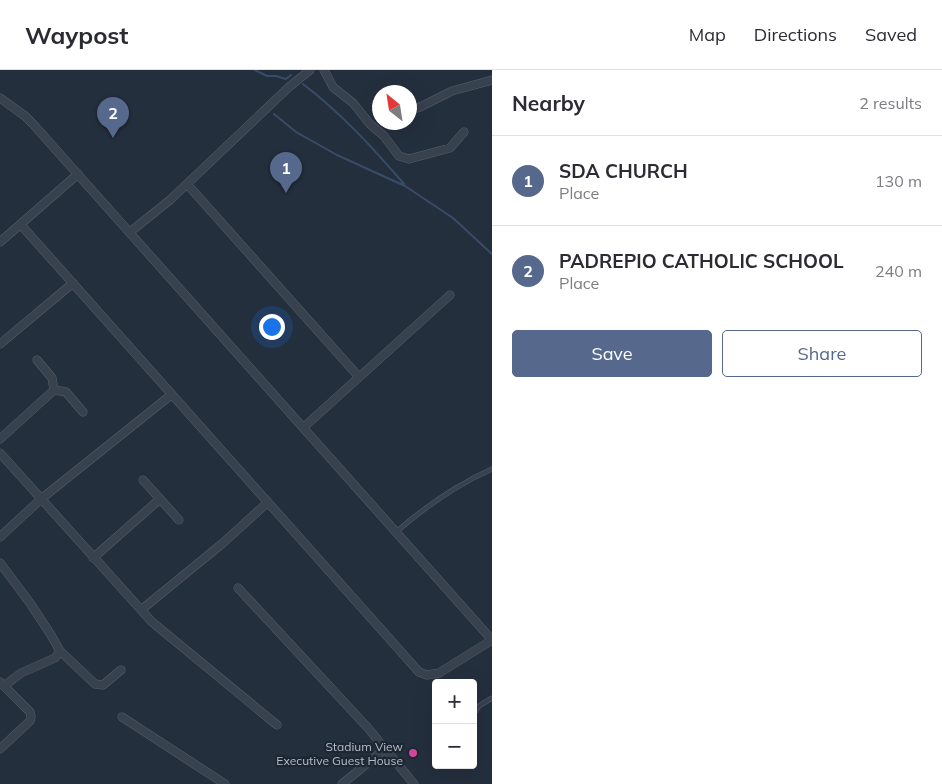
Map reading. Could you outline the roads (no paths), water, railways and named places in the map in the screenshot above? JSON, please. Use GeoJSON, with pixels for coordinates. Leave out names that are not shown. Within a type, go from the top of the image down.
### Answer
{"type":"FeatureCollection","features":[{"type":"Feature","properties":{"kind":"street"},"geometry":{"type":"LineString","coordinates":[[130,232],[170,200],[289,87],[310,70]]}},
{"type":"Feature","properties":{"kind":"street"},"geometry":{"type":"LineString","coordinates":[[324,70],[333,86],[353,102],[370,124],[384,136],[403,159],[445,150],[454,145],[464,132]]}},
{"type":"Feature","properties":{"kind":"street"},"geometry":{"type":"LineString","coordinates":[[418,108],[452,91],[492,80]]}},
{"type":"Feature","properties":{"kind":"street"},"geometry":{"type":"LineString","coordinates":[[0,98],[33,124],[492,640],[439,673],[427,675],[419,672],[21,224]]}},
{"type":"Feature","properties":{"kind":"street"},"geometry":{"type":"LineString","coordinates":[[0,242],[78,174]]}},
{"type":"Feature","properties":{"kind":"street"},"geometry":{"type":"LineString","coordinates":[[187,184],[359,377]]}},
{"type":"Feature","properties":{"kind":"street"},"geometry":{"type":"LineString","coordinates":[[0,344],[73,283]]}},
{"type":"Feature","properties":{"kind":"street"},"geometry":{"type":"LineString","coordinates":[[304,427],[450,295]]}},
{"type":"Feature","properties":{"kind":"street"},"geometry":{"type":"LineString","coordinates":[[37,360],[52,378],[54,390]]}},
{"type":"Feature","properties":{"kind":"street"},"geometry":{"type":"LineString","coordinates":[[54,390],[66,392],[83,412]]}},
{"type":"Feature","properties":{"kind":"street"},"geometry":{"type":"LineString","coordinates":[[0,439],[54,390]]}},
{"type":"Feature","properties":{"kind":"street"},"geometry":{"type":"LineString","coordinates":[[0,537],[41,499],[171,395]]}},
{"type":"Feature","properties":{"kind":"street"},"geometry":{"type":"LineString","coordinates":[[0,453],[93,558],[159,628],[277,725]]}},
{"type":"Feature","properties":{"kind":"street"},"geometry":{"type":"LineString","coordinates":[[143,480],[179,520]]}},
{"type":"Feature","properties":{"kind":"street"},"geometry":{"type":"LineString","coordinates":[[93,558],[160,499]]}},
{"type":"Feature","properties":{"kind":"street"},"geometry":{"type":"LineString","coordinates":[[141,610],[223,543],[268,502]]}},
{"type":"Feature","properties":{"kind":"street"},"geometry":{"type":"LineString","coordinates":[[0,564],[30,603],[60,651],[95,684],[102,685],[121,670]]}},
{"type":"Feature","properties":{"kind":"street"},"geometry":{"type":"LineString","coordinates":[[238,588],[385,749],[414,784]]}},
{"type":"Feature","properties":{"kind":"street"},"geometry":{"type":"LineString","coordinates":[[0,749],[30,721],[31,716],[30,712],[2,684],[21,673],[55,658],[60,651]]}},
{"type":"Feature","properties":{"kind":"street"},"geometry":{"type":"LineString","coordinates":[[122,717],[225,784]]}},
{"type":"Feature","properties":{"kind":"street"},"geometry":{"type":"LineString","coordinates":[[342,784],[385,749]]}},
{"type":"Feature","properties":{"kind":"lane"},"geometry":{"type":"LineString","coordinates":[[396,532],[456,487],[492,469]]}},
{"type":"Feature","properties":{"kind":"lane"},"geometry":{"type":"LineString","coordinates":[[477,709],[492,698]]}},
{"type":"Feature","properties":{"kind":"waterway"},"geometry":{"type":"LineString","coordinates":[[255,70],[267,76],[286,79],[291,75]]}},
{"type":"Feature","properties":{"kind":"waterway"},"geometry":{"type":"LineString","coordinates":[[303,84],[356,131],[404,184]]}},
{"type":"Feature","properties":{"kind":"waterway"},"geometry":{"type":"LineString","coordinates":[[274,114],[296,132],[337,155],[405,186],[453,218],[492,254]]}},
{"type":"Feature","properties":{"kind":"place","name":"PADREPIO CATHOLIC SCHOOL"},"geometry":{"type":"Point","coordinates":[113,138]}},
{"type":"Feature","properties":{"kind":"place","name":"SDA CHURCH"},"geometry":{"type":"Point","coordinates":[286,193]}},
{"type":"Feature","properties":{"kind":"place","name":"Stadium View Executive Guest House"},"geometry":{"type":"Point","coordinates":[413,753]}}]}
